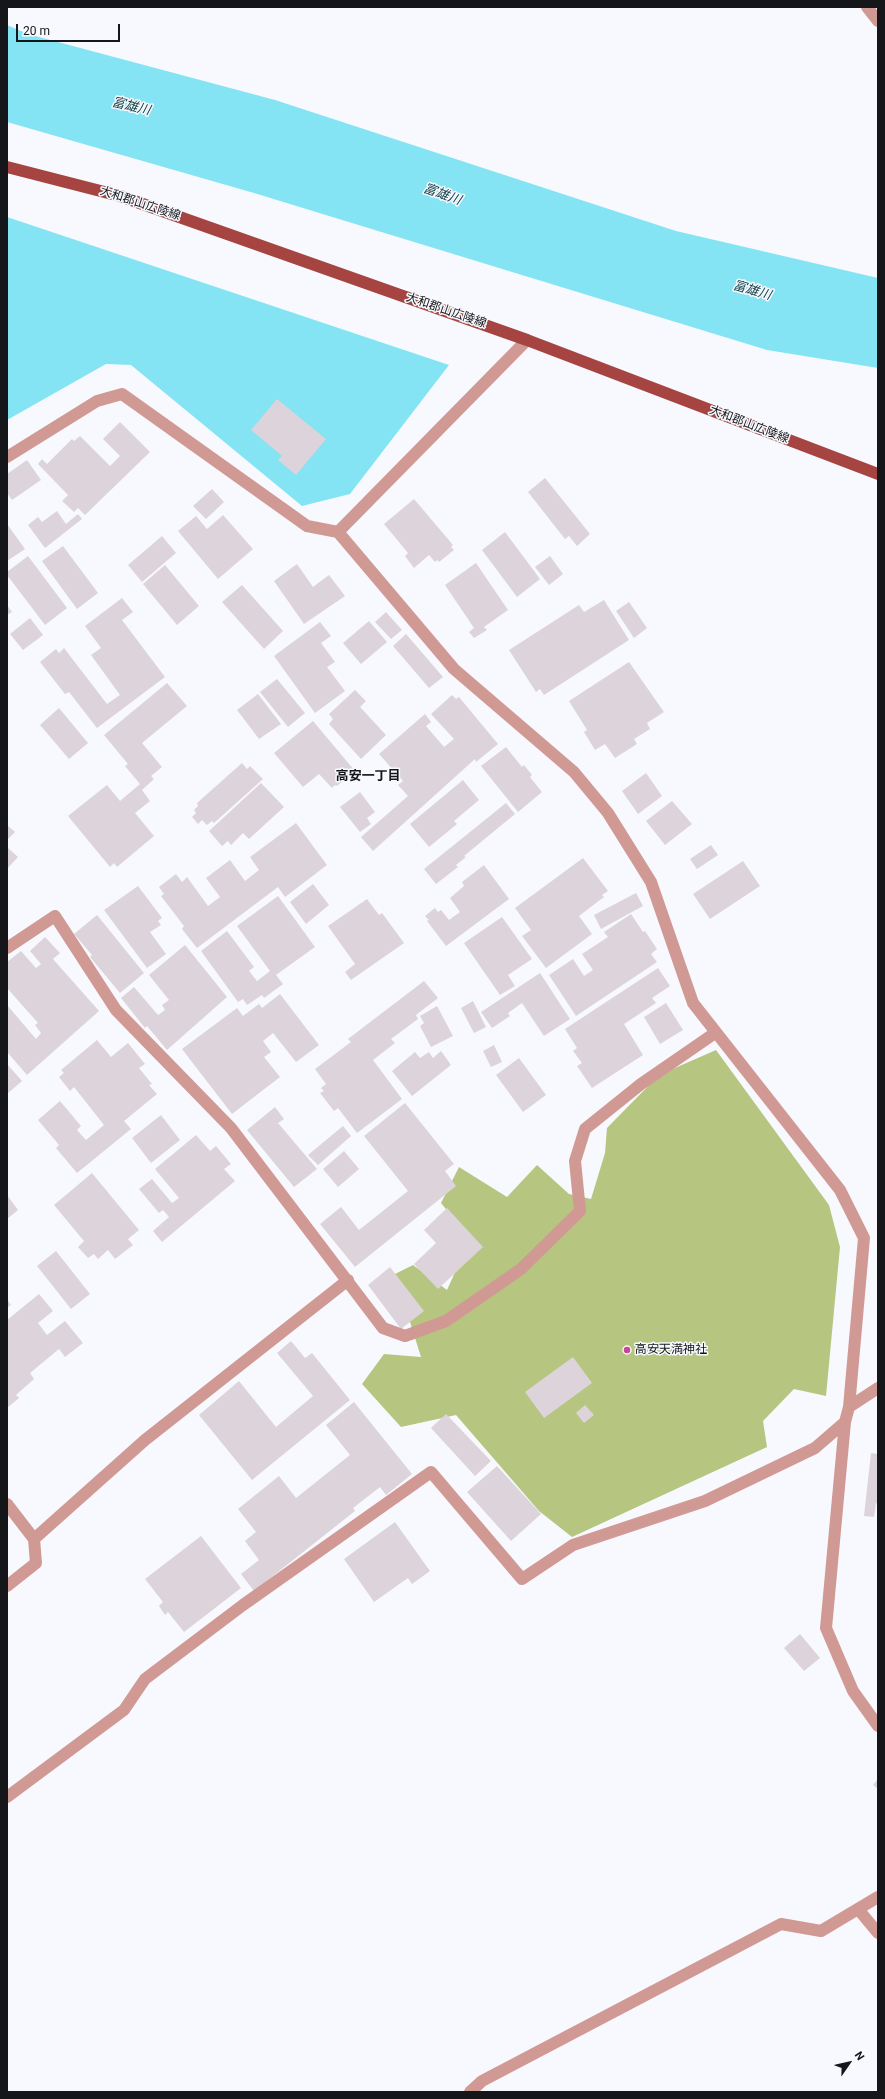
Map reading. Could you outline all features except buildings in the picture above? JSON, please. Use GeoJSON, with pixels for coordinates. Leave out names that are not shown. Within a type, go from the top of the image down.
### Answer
{"type":"FeatureCollection","features":[{"type":"Feature","properties":{"kind":"main road","name":"大和郡山広陵線"},"geometry":{"type":"LineString","coordinates":[[7,168],[120,196],[527,340],[878,474]]}},
{"type":"Feature","properties":{"kind":"street"},"geometry":{"type":"LineString","coordinates":[[867,7],[878,21]]}},
{"type":"Feature","properties":{"kind":"street"},"geometry":{"type":"LineString","coordinates":[[338,532],[527,340]]}},
{"type":"Feature","properties":{"kind":"street"},"geometry":{"type":"LineString","coordinates":[[7,456],[98,401],[122,394],[307,526],[338,532],[454,669],[574,772],[608,813],[651,882],[693,1003],[715,1033],[840,1190],[864,1238],[849,1407],[845,1422],[826,1628],[853,1691],[878,1726]]}},
{"type":"Feature","properties":{"kind":"street"},"geometry":{"type":"LineString","coordinates":[[7,948],[55,916],[116,1010],[231,1128],[383,1328],[405,1336],[446,1322],[521,1269],[580,1211],[575,1161],[585,1129],[641,1084],[715,1033]]}},
{"type":"Feature","properties":{"kind":"street"},"geometry":{"type":"LineString","coordinates":[[34,1539],[145,1440],[348,1280]]}},
{"type":"Feature","properties":{"kind":"street"},"geometry":{"type":"LineString","coordinates":[[849,1407],[878,1388]]}},
{"type":"Feature","properties":{"kind":"street"},"geometry":{"type":"LineString","coordinates":[[7,1797],[124,1710],[145,1679],[243,1605],[431,1472],[522,1579],[573,1545],[705,1501],[815,1448],[845,1422]]}},
{"type":"Feature","properties":{"kind":"street"},"geometry":{"type":"LineString","coordinates":[[7,1504],[34,1539],[36,1563],[7,1586]]}},
{"type":"Feature","properties":{"kind":"street"},"geometry":{"type":"LineString","coordinates":[[470,2092],[482,2081],[781,1924],[821,1931],[878,1897]]}},
{"type":"Feature","properties":{"kind":"street"},"geometry":{"type":"LineString","coordinates":[[858,1909],[878,1932]]}},
{"type":"Feature","properties":{"kind":"green space"},"geometry":{"type":"Polygon","coordinates":[[[716,1050],[829,1205],[840,1247],[826,1396],[794,1389],[763,1421],[767,1447],[572,1537],[539,1511],[456,1415],[401,1427],[362,1384],[384,1354],[421,1357],[395,1274],[413,1265],[447,1290],[470,1239],[441,1203],[459,1167],[507,1197],[537,1165],[569,1194],[591,1199],[605,1153],[607,1128],[659,1075],[716,1050]]]}},
{"type":"Feature","properties":{"kind":"water","name":"富雄川"},"geometry":{"type":"Polygon","coordinates":[[[7,25],[28,34],[275,100],[676,231],[878,278],[878,368],[767,350],[254,193],[7,122],[7,25]]]}},
{"type":"Feature","properties":{"kind":"water"},"geometry":{"type":"Polygon","coordinates":[[[7,217],[449,365],[350,494],[302,506],[131,365],[106,364],[7,420],[7,217]]]}},
{"type":"Feature","properties":{"kind":"place","name":"高安天満神社"},"geometry":{"type":"Point","coordinates":[627,1350]}},
{"type":"Feature","properties":{"kind":"district","name":"高安一丁目"},"geometry":{"type":"Point","coordinates":[368,777]}}]}
